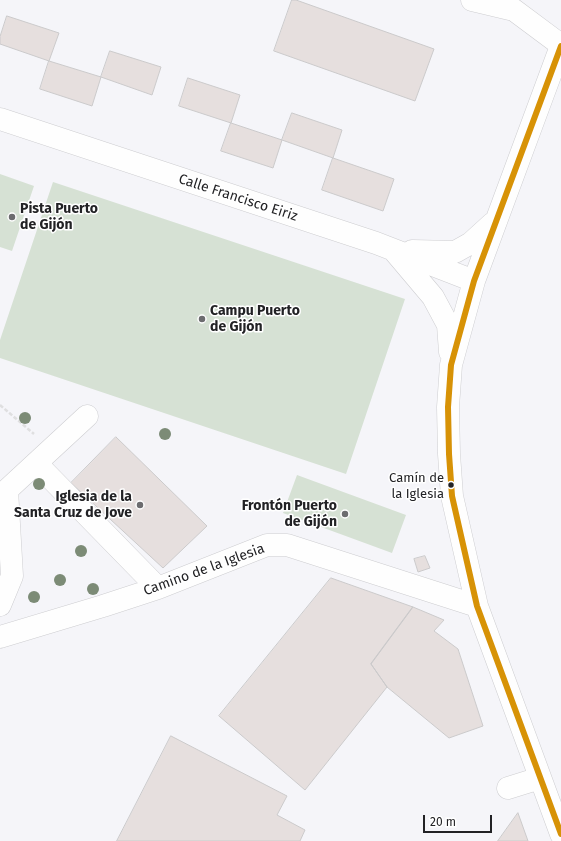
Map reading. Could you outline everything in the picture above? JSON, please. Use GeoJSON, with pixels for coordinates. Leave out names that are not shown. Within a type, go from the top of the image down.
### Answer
{"type":"FeatureCollection","features":[{"type":"Feature","properties":{"kind":"street"},"geometry":{"type":"LineString","coordinates":[[451,365],[474,281],[561,46],[514,10],[472,0]]}},
{"type":"Feature","properties":{"kind":"street","name":"Calle Francisco Eiriz"},"geometry":{"type":"LineString","coordinates":[[0,119],[392,250],[474,281]]}},
{"type":"Feature","properties":{"kind":"street"},"geometry":{"type":"LineString","coordinates":[[392,250],[455,252],[471,243],[496,221]]}},
{"type":"Feature","properties":{"kind":"street"},"geometry":{"type":"LineString","coordinates":[[392,250],[433,297],[448,325],[451,365],[448,407],[452,496],[477,606],[561,834]]}},
{"type":"Feature","properties":{"kind":"street"},"geometry":{"type":"LineString","coordinates":[[0,606],[12,576],[7,490],[87,416]]}},
{"type":"Feature","properties":{"kind":"street"},"geometry":{"type":"LineString","coordinates":[[44,456],[158,588]]}},
{"type":"Feature","properties":{"kind":"street","name":"Camino de la Iglesia"},"geometry":{"type":"LineString","coordinates":[[0,637],[158,588],[267,545],[287,545],[477,606]]}},
{"type":"Feature","properties":{"kind":"street"},"geometry":{"type":"LineString","coordinates":[[508,788],[540,778]]}},
{"type":"Feature","properties":{"kind":"path"},"geometry":{"type":"LineString","coordinates":[[0,405],[44,456]]}},
{"type":"Feature","properties":{"kind":"shaded area","name":"Pista Puerto de Gijón"},"geometry":{"type":"Polygon","coordinates":[[[0,174],[34,186],[12,251],[0,247],[0,174]]]}},
{"type":"Feature","properties":{"kind":"shaded area","name":"Campu Puerto de Gijón"},"geometry":{"type":"Polygon","coordinates":[[[53,182],[405,299],[346,474],[0,358],[0,340],[53,182]]]}},
{"type":"Feature","properties":{"kind":"shaded area","name":"Frontón Puerto de Gijón"},"geometry":{"type":"Polygon","coordinates":[[[297,475],[406,515],[392,553],[283,513],[297,475]]]}},
{"type":"Feature","properties":{"kind":"building"},"geometry":{"type":"Polygon","coordinates":[[[292,0],[296,0],[434,49],[415,101],[274,51],[292,0]]]}},
{"type":"Feature","properties":{"kind":"building"},"geometry":{"type":"Polygon","coordinates":[[[7,16],[59,33],[49,61],[0,44],[0,37],[7,16]]]}},
{"type":"Feature","properties":{"kind":"building"},"geometry":{"type":"Polygon","coordinates":[[[110,51],[161,67],[152,95],[101,77],[110,51]]]}},
{"type":"Feature","properties":{"kind":"building"},"geometry":{"type":"Polygon","coordinates":[[[49,61],[101,77],[92,106],[40,89],[49,61]]]}},
{"type":"Feature","properties":{"kind":"building"},"geometry":{"type":"Polygon","coordinates":[[[188,78],[240,95],[231,123],[179,106],[188,78]]]}},
{"type":"Feature","properties":{"kind":"building"},"geometry":{"type":"Polygon","coordinates":[[[292,113],[342,130],[333,158],[282,140],[292,113]]]}},
{"type":"Feature","properties":{"kind":"building"},"geometry":{"type":"Polygon","coordinates":[[[231,123],[282,140],[273,168],[221,151],[231,123]]]}},
{"type":"Feature","properties":{"kind":"building"},"geometry":{"type":"Polygon","coordinates":[[[333,158],[394,179],[383,211],[322,190],[333,158]]]}},
{"type":"Feature","properties":{"kind":"building","name":"Iglesia de la Santa Cruz de Jove"},"geometry":{"type":"Polygon","coordinates":[[[116,437],[207,526],[163,568],[71,483],[116,437]]]}},
{"type":"Feature","properties":{"kind":"building"},"geometry":{"type":"Polygon","coordinates":[[[425,556],[430,568],[418,572],[414,559],[425,556]]]}},
{"type":"Feature","properties":{"kind":"building"},"geometry":{"type":"Polygon","coordinates":[[[331,578],[413,607],[371,664],[387,687],[305,790],[219,716],[331,578]]]}},
{"type":"Feature","properties":{"kind":"building"},"geometry":{"type":"Polygon","coordinates":[[[413,607],[444,620],[434,631],[458,649],[483,726],[449,738],[387,687],[371,664],[413,607]]]}},
{"type":"Feature","properties":{"kind":"building"},"geometry":{"type":"Polygon","coordinates":[[[171,736],[287,796],[277,815],[305,830],[300,841],[117,841],[171,736]]]}},
{"type":"Feature","properties":{"kind":"building"},"geometry":{"type":"Polygon","coordinates":[[[518,813],[528,841],[498,841],[518,813]]]}},
{"type":"Feature","properties":{"kind":"transit line"},"geometry":{"type":"LineString","coordinates":[[561,46],[474,281],[451,365],[448,407],[452,496],[477,606],[561,834]]}},
{"type":"Feature","properties":{"kind":"place","name":"Pista Puerto de Gijón"},"geometry":{"type":"Point","coordinates":[12,217]}},
{"type":"Feature","properties":{"kind":"place","name":"Campu Puerto de Gijón"},"geometry":{"type":"Point","coordinates":[202,319]}},
{"type":"Feature","properties":{"kind":"place","name":"Camín de la Iglesia"},"geometry":{"type":"Point","coordinates":[451,485]}},
{"type":"Feature","properties":{"kind":"place","name":"Iglesia de la Santa Cruz de Jove"},"geometry":{"type":"Point","coordinates":[140,505]}},
{"type":"Feature","properties":{"kind":"place","name":"Frontón Puerto de Gijón"},"geometry":{"type":"Point","coordinates":[345,514]}}]}
